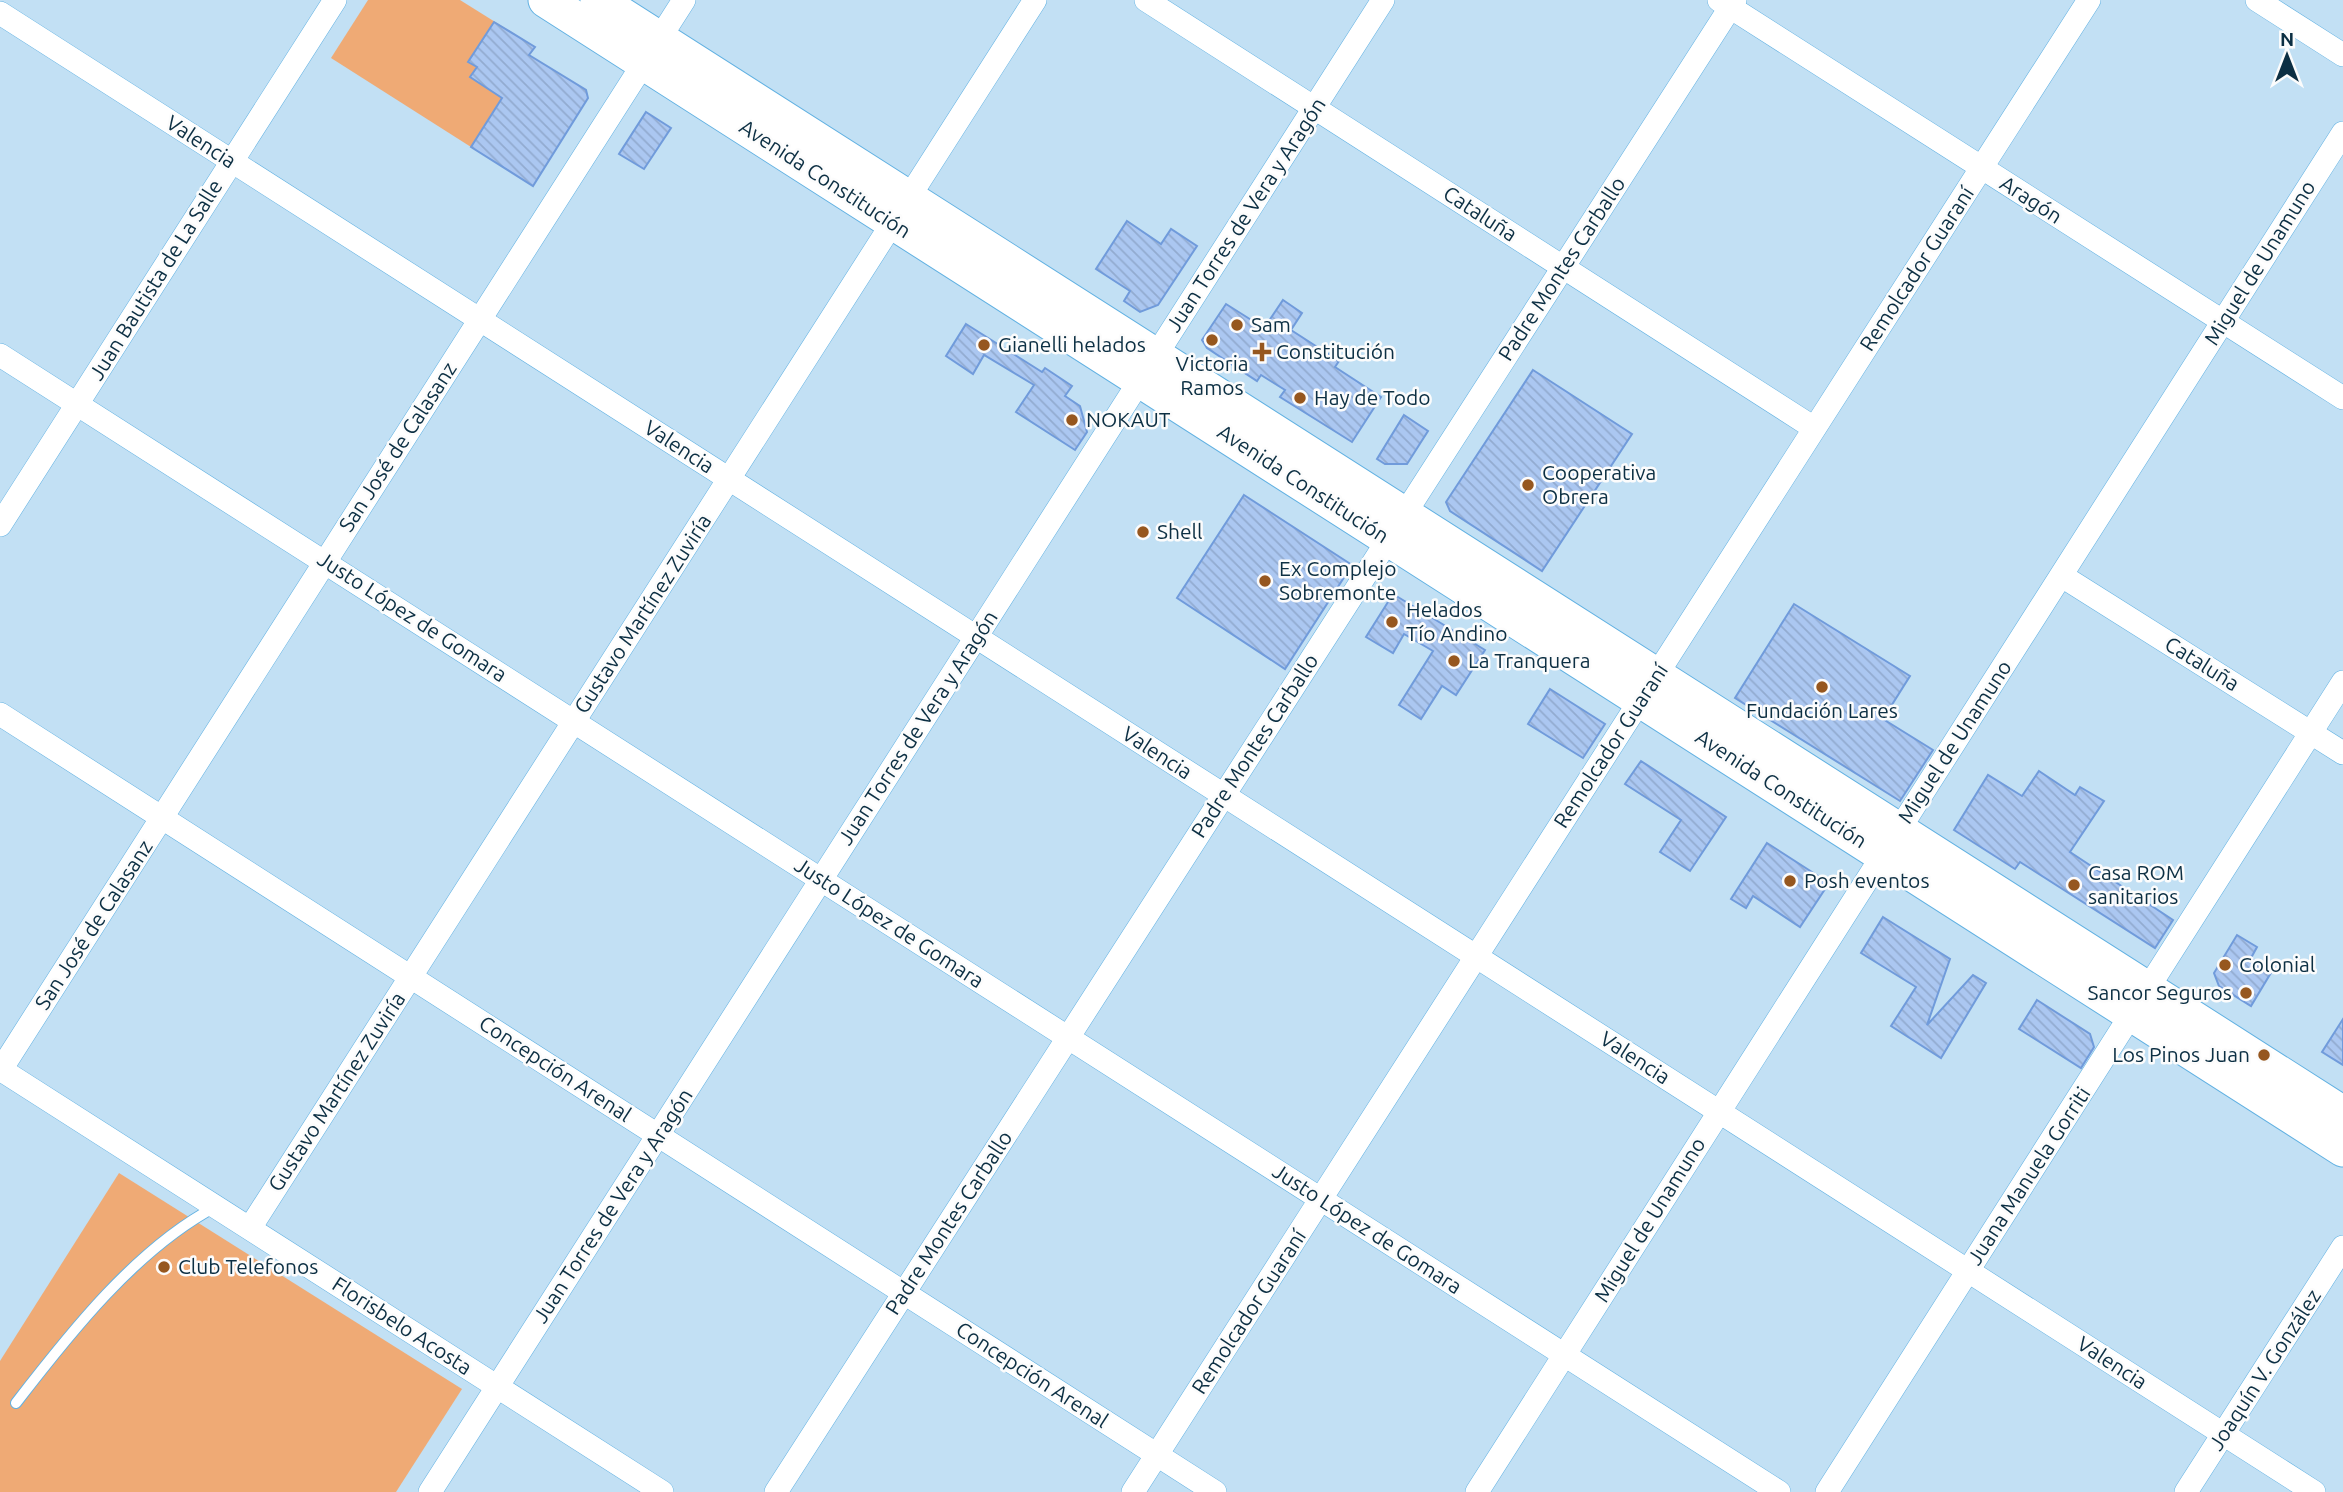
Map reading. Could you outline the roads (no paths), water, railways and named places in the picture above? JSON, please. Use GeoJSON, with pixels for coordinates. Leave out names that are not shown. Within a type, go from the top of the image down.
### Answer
{"type":"FeatureCollection","features":[{"type":"Feature","properties":{"kind":"main road","name":"Avenida Constitución"},"geometry":{"type":"LineString","coordinates":[[546,0],[652,51],[2140,1002],[2343,1149]]}},
{"type":"Feature","properties":{"kind":"main road","name":"Avenida Constitución"},"geometry":{"type":"LineString","coordinates":[[598,0],[652,51]]}},
{"type":"Feature","properties":{"kind":"main road","name":"Avenida Constitución"},"geometry":{"type":"LineString","coordinates":[[2140,1002],[2343,1114]]}},
{"type":"Feature","properties":{"kind":"street","name":"Juan Bautista de La Salle"},"geometry":{"type":"LineString","coordinates":[[0,526],[335,0]]}},
{"type":"Feature","properties":{"kind":"street","name":"San José de Calasanz"},"geometry":{"type":"LineString","coordinates":[[0,1070],[684,0]]}},
{"type":"Feature","properties":{"kind":"street","name":"Gustavo Martínez Zuviría"},"geometry":{"type":"LineString","coordinates":[[250,1228],[1035,0]]}},
{"type":"Feature","properties":{"kind":"street","name":"Cataluña"},"geometry":{"type":"LineString","coordinates":[[1146,0],[1815,428]]}},
{"type":"Feature","properties":{"kind":"street","name":"Juan Torres de Vera y Aragón"},"geometry":{"type":"LineString","coordinates":[[430,1492],[1383,0]]}},
{"type":"Feature","properties":{"kind":"street","name":"Remolcador Guaraní"},"geometry":{"type":"LineString","coordinates":[[1133,1492],[2089,0]]}},
{"type":"Feature","properties":{"kind":"street"},"geometry":{"type":"LineString","coordinates":[[2257,0],[2343,55]]}},
{"type":"Feature","properties":{"kind":"street","name":"Aragón"},"geometry":{"type":"LineString","coordinates":[[1728,2],[1981,168],[2343,398]]}},
{"type":"Feature","properties":{"kind":"street","name":"Padre Montes Carballo"},"geometry":{"type":"LineString","coordinates":[[776,1492],[1563,267],[1728,2]]}},
{"type":"Feature","properties":{"kind":"street","name":"Valencia"},"geometry":{"type":"LineString","coordinates":[[0,13],[2314,1492]]}},
{"type":"Feature","properties":{"kind":"street","name":"Miguel de Unamuno"},"geometry":{"type":"LineString","coordinates":[[1477,1492],[2343,133]]}},
{"type":"Feature","properties":{"kind":"street","name":"Justo López de Gomara"},"geometry":{"type":"LineString","coordinates":[[0,355],[1779,1492]]}},
{"type":"Feature","properties":{"kind":"street","name":"Cataluña"},"geometry":{"type":"LineString","coordinates":[[2062,576],[2343,753]]}},
{"type":"Feature","properties":{"kind":"street","name":"Juana Manuela Gorriti"},"geometry":{"type":"LineString","coordinates":[[1827,1492],[2343,681]]}},
{"type":"Feature","properties":{"kind":"street","name":"Concepción Arenal"},"geometry":{"type":"LineString","coordinates":[[0,714],[1216,1492]]}},
{"type":"Feature","properties":{"kind":"street","name":"Florisbelo Acosta"},"geometry":{"type":"LineString","coordinates":[[0,1070],[662,1492]]}},
{"type":"Feature","properties":{"kind":"street","name":"Joaquín V. González"},"geometry":{"type":"LineString","coordinates":[[2186,1492],[2343,1247]]}},
{"type":"Feature","properties":{"kind":"lane"},"geometry":{"type":"LineString","coordinates":[[16,1403],[70,1334],[130,1272],[190,1220],[215,1207]]}},
{"type":"Feature","properties":{"kind":"place","name":"Sam"},"geometry":{"type":"Point","coordinates":[1237,325]}},
{"type":"Feature","properties":{"kind":"place","name":"Victoria Ramos"},"geometry":{"type":"Point","coordinates":[1212,340]}},
{"type":"Feature","properties":{"kind":"place","name":"Gianelli helados"},"geometry":{"type":"Point","coordinates":[984,345]}},
{"type":"Feature","properties":{"kind":"place","name":"Constitución"},"geometry":{"type":"Point","coordinates":[1262,352]}},
{"type":"Feature","properties":{"kind":"place","name":"Hay de Todo"},"geometry":{"type":"Point","coordinates":[1300,398]}},
{"type":"Feature","properties":{"kind":"place","name":"NOKAUT"},"geometry":{"type":"Point","coordinates":[1072,420]}},
{"type":"Feature","properties":{"kind":"place","name":"Cooperativa Obrera"},"geometry":{"type":"Point","coordinates":[1528,485]}},
{"type":"Feature","properties":{"kind":"place","name":"Shell"},"geometry":{"type":"Point","coordinates":[1143,532]}},
{"type":"Feature","properties":{"kind":"place","name":"Ex Complejo Sobremonte"},"geometry":{"type":"Point","coordinates":[1265,581]}},
{"type":"Feature","properties":{"kind":"place","name":"Helados Tío Andino"},"geometry":{"type":"Point","coordinates":[1392,622]}},
{"type":"Feature","properties":{"kind":"place","name":"La Tranquera"},"geometry":{"type":"Point","coordinates":[1454,661]}},
{"type":"Feature","properties":{"kind":"place","name":"Fundación Lares"},"geometry":{"type":"Point","coordinates":[1822,687]}},
{"type":"Feature","properties":{"kind":"place","name":"Posh eventos"},"geometry":{"type":"Point","coordinates":[1790,881]}},
{"type":"Feature","properties":{"kind":"place","name":"Casa ROM sanitarios"},"geometry":{"type":"Point","coordinates":[2074,885]}},
{"type":"Feature","properties":{"kind":"place","name":"Colonial"},"geometry":{"type":"Point","coordinates":[2225,965]}},
{"type":"Feature","properties":{"kind":"place","name":"Sancor Seguros"},"geometry":{"type":"Point","coordinates":[2246,993]}},
{"type":"Feature","properties":{"kind":"place","name":"Los Pinos Juan"},"geometry":{"type":"Point","coordinates":[2264,1055]}},
{"type":"Feature","properties":{"kind":"place","name":"Club Telefonos"},"geometry":{"type":"Point","coordinates":[164,1267]}}]}
